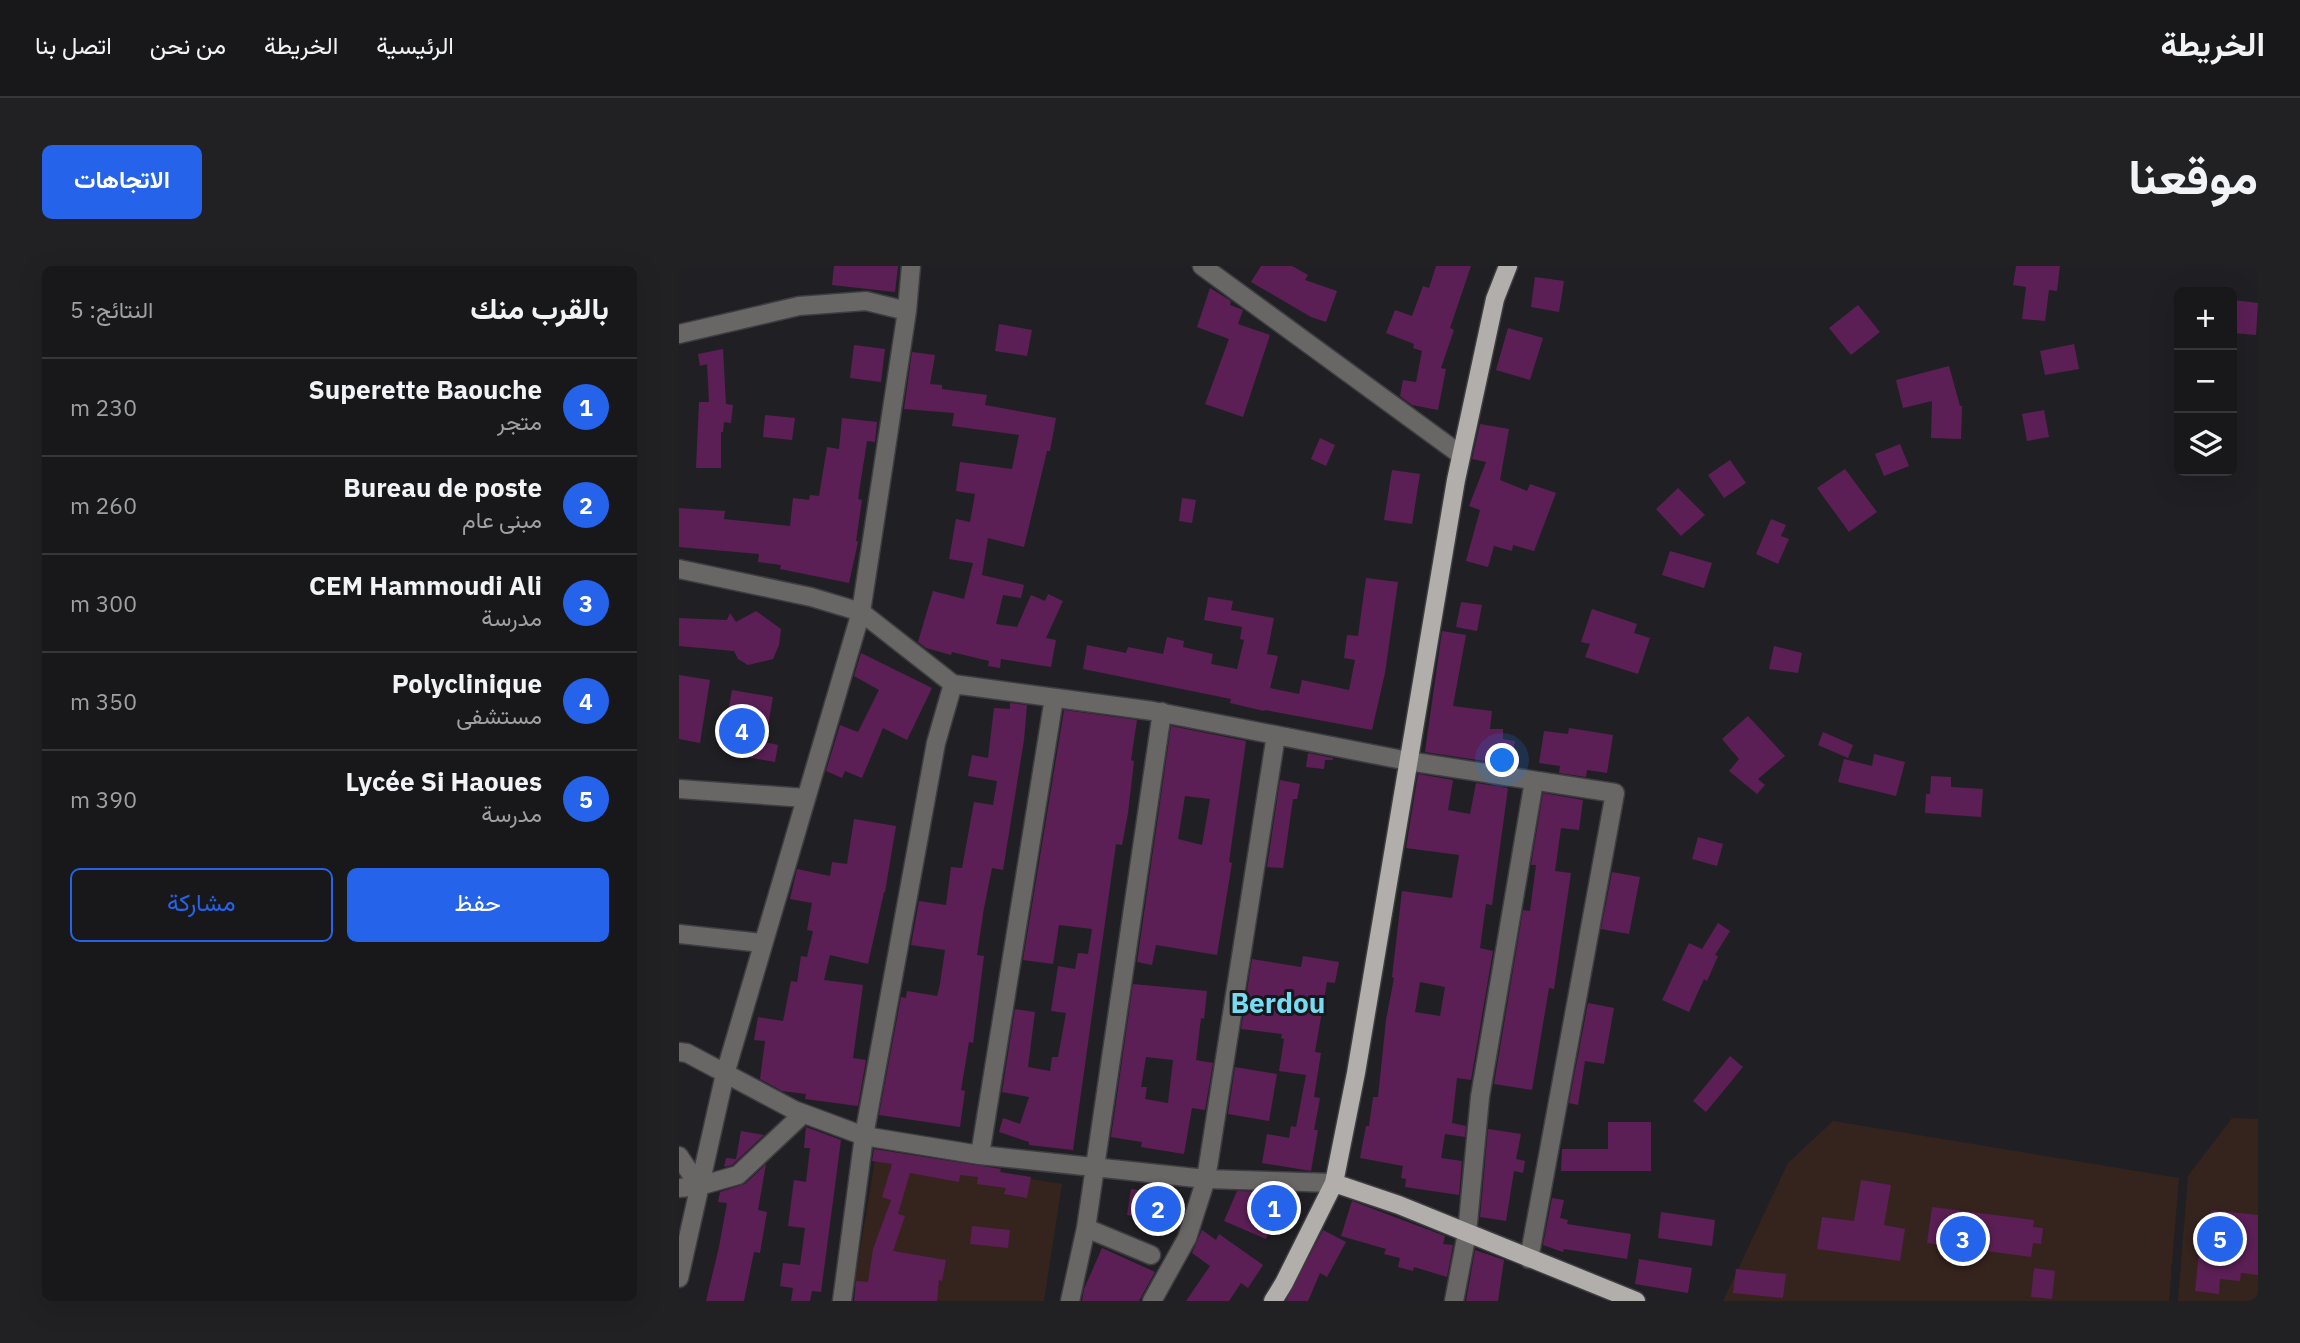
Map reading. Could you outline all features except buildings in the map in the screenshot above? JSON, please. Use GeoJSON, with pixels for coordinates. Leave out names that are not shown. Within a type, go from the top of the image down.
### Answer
{"type":"FeatureCollection","features":[{"type":"Feature","properties":{"kind":"main road"},"geometry":{"type":"LineString","coordinates":[[1273,1301],[1334,1184],[1356,1073],[1461,456],[1495,299],[1508,266]]}},
{"type":"Feature","properties":{"kind":"main road"},"geometry":{"type":"LineString","coordinates":[[1334,1184],[1399,1205],[1636,1301]]}},
{"type":"Feature","properties":{"kind":"street"},"geometry":{"type":"LineString","coordinates":[[679,1278],[725,1074],[861,612],[907,311],[911,266]]}},
{"type":"Feature","properties":{"kind":"street"},"geometry":{"type":"LineString","coordinates":[[1202,266],[1461,456]]}},
{"type":"Feature","properties":{"kind":"street"},"geometry":{"type":"LineString","coordinates":[[679,334],[799,306],[866,301],[907,311]]}},
{"type":"Feature","properties":{"kind":"street"},"geometry":{"type":"LineString","coordinates":[[679,569],[811,597],[861,612],[953,684],[1162,712],[1408,761],[1615,793],[1529,1259]]}},
{"type":"Feature","properties":{"kind":"street"},"geometry":{"type":"LineString","coordinates":[[842,1301],[865,1136],[936,743],[953,684]]}},
{"type":"Feature","properties":{"kind":"street"},"geometry":{"type":"LineString","coordinates":[[980,1155],[1054,698]]}},
{"type":"Feature","properties":{"kind":"street"},"geometry":{"type":"LineString","coordinates":[[1070,1301],[1086,1228],[1162,712]]}},
{"type":"Feature","properties":{"kind":"street"},"geometry":{"type":"LineString","coordinates":[[1152,1301],[1187,1238],[1206,1179],[1276,735]]}},
{"type":"Feature","properties":{"kind":"street"},"geometry":{"type":"LineString","coordinates":[[1454,1301],[1467,1233],[1480,1097],[1534,781]]}},
{"type":"Feature","properties":{"kind":"street"},"geometry":{"type":"LineString","coordinates":[[679,789],[806,798]]}},
{"type":"Feature","properties":{"kind":"street"},"geometry":{"type":"LineString","coordinates":[[679,933],[762,943]]}},
{"type":"Feature","properties":{"kind":"street"},"geometry":{"type":"LineString","coordinates":[[679,1052],[687,1053],[803,1114],[865,1136],[980,1155],[1206,1179],[1334,1184]]}},
{"type":"Feature","properties":{"kind":"street"},"geometry":{"type":"LineString","coordinates":[[679,1188],[699,1186],[738,1175],[803,1114]]}},
{"type":"Feature","properties":{"kind":"street"},"geometry":{"type":"LineString","coordinates":[[679,1156],[699,1186]]}},
{"type":"Feature","properties":{"kind":"street"},"geometry":{"type":"LineString","coordinates":[[1086,1228],[1151,1255]]}},
{"type":"Feature","properties":{"kind":"shaded area"},"geometry":{"type":"Polygon","coordinates":[[[2232,1118],[2258,1119],[2258,1301],[2178,1301],[2188,1176],[2232,1118]]]}},
{"type":"Feature","properties":{"kind":"shaded area"},"geometry":{"type":"Polygon","coordinates":[[[1833,1121],[2179,1178],[2169,1301],[1723,1301],[1788,1163],[1833,1121]]]}},
{"type":"Feature","properties":{"kind":"shaded area"},"geometry":{"type":"Polygon","coordinates":[[[876,1154],[1062,1184],[1044,1301],[943,1301],[854,1287],[876,1154]]]}},
{"type":"Feature","properties":{"kind":"place","name":"Polyclinique"},"geometry":{"type":"Point","coordinates":[742,731]}},
{"type":"Feature","properties":{"kind":"place","name":"Superette Baouche"},"geometry":{"type":"Point","coordinates":[1274,1208]}},
{"type":"Feature","properties":{"kind":"place","name":"Bureau de poste"},"geometry":{"type":"Point","coordinates":[1158,1209]}},
{"type":"Feature","properties":{"kind":"place","name":"CEM Hammoudi Ali"},"geometry":{"type":"Point","coordinates":[1963,1239]}},
{"type":"Feature","properties":{"kind":"place","name":"Lycée Si Haoues"},"geometry":{"type":"Point","coordinates":[2220,1239]}},
{"type":"Feature","properties":{"kind":"district","name":"Berdou"},"geometry":{"type":"Point","coordinates":[1278,1002]}}]}
